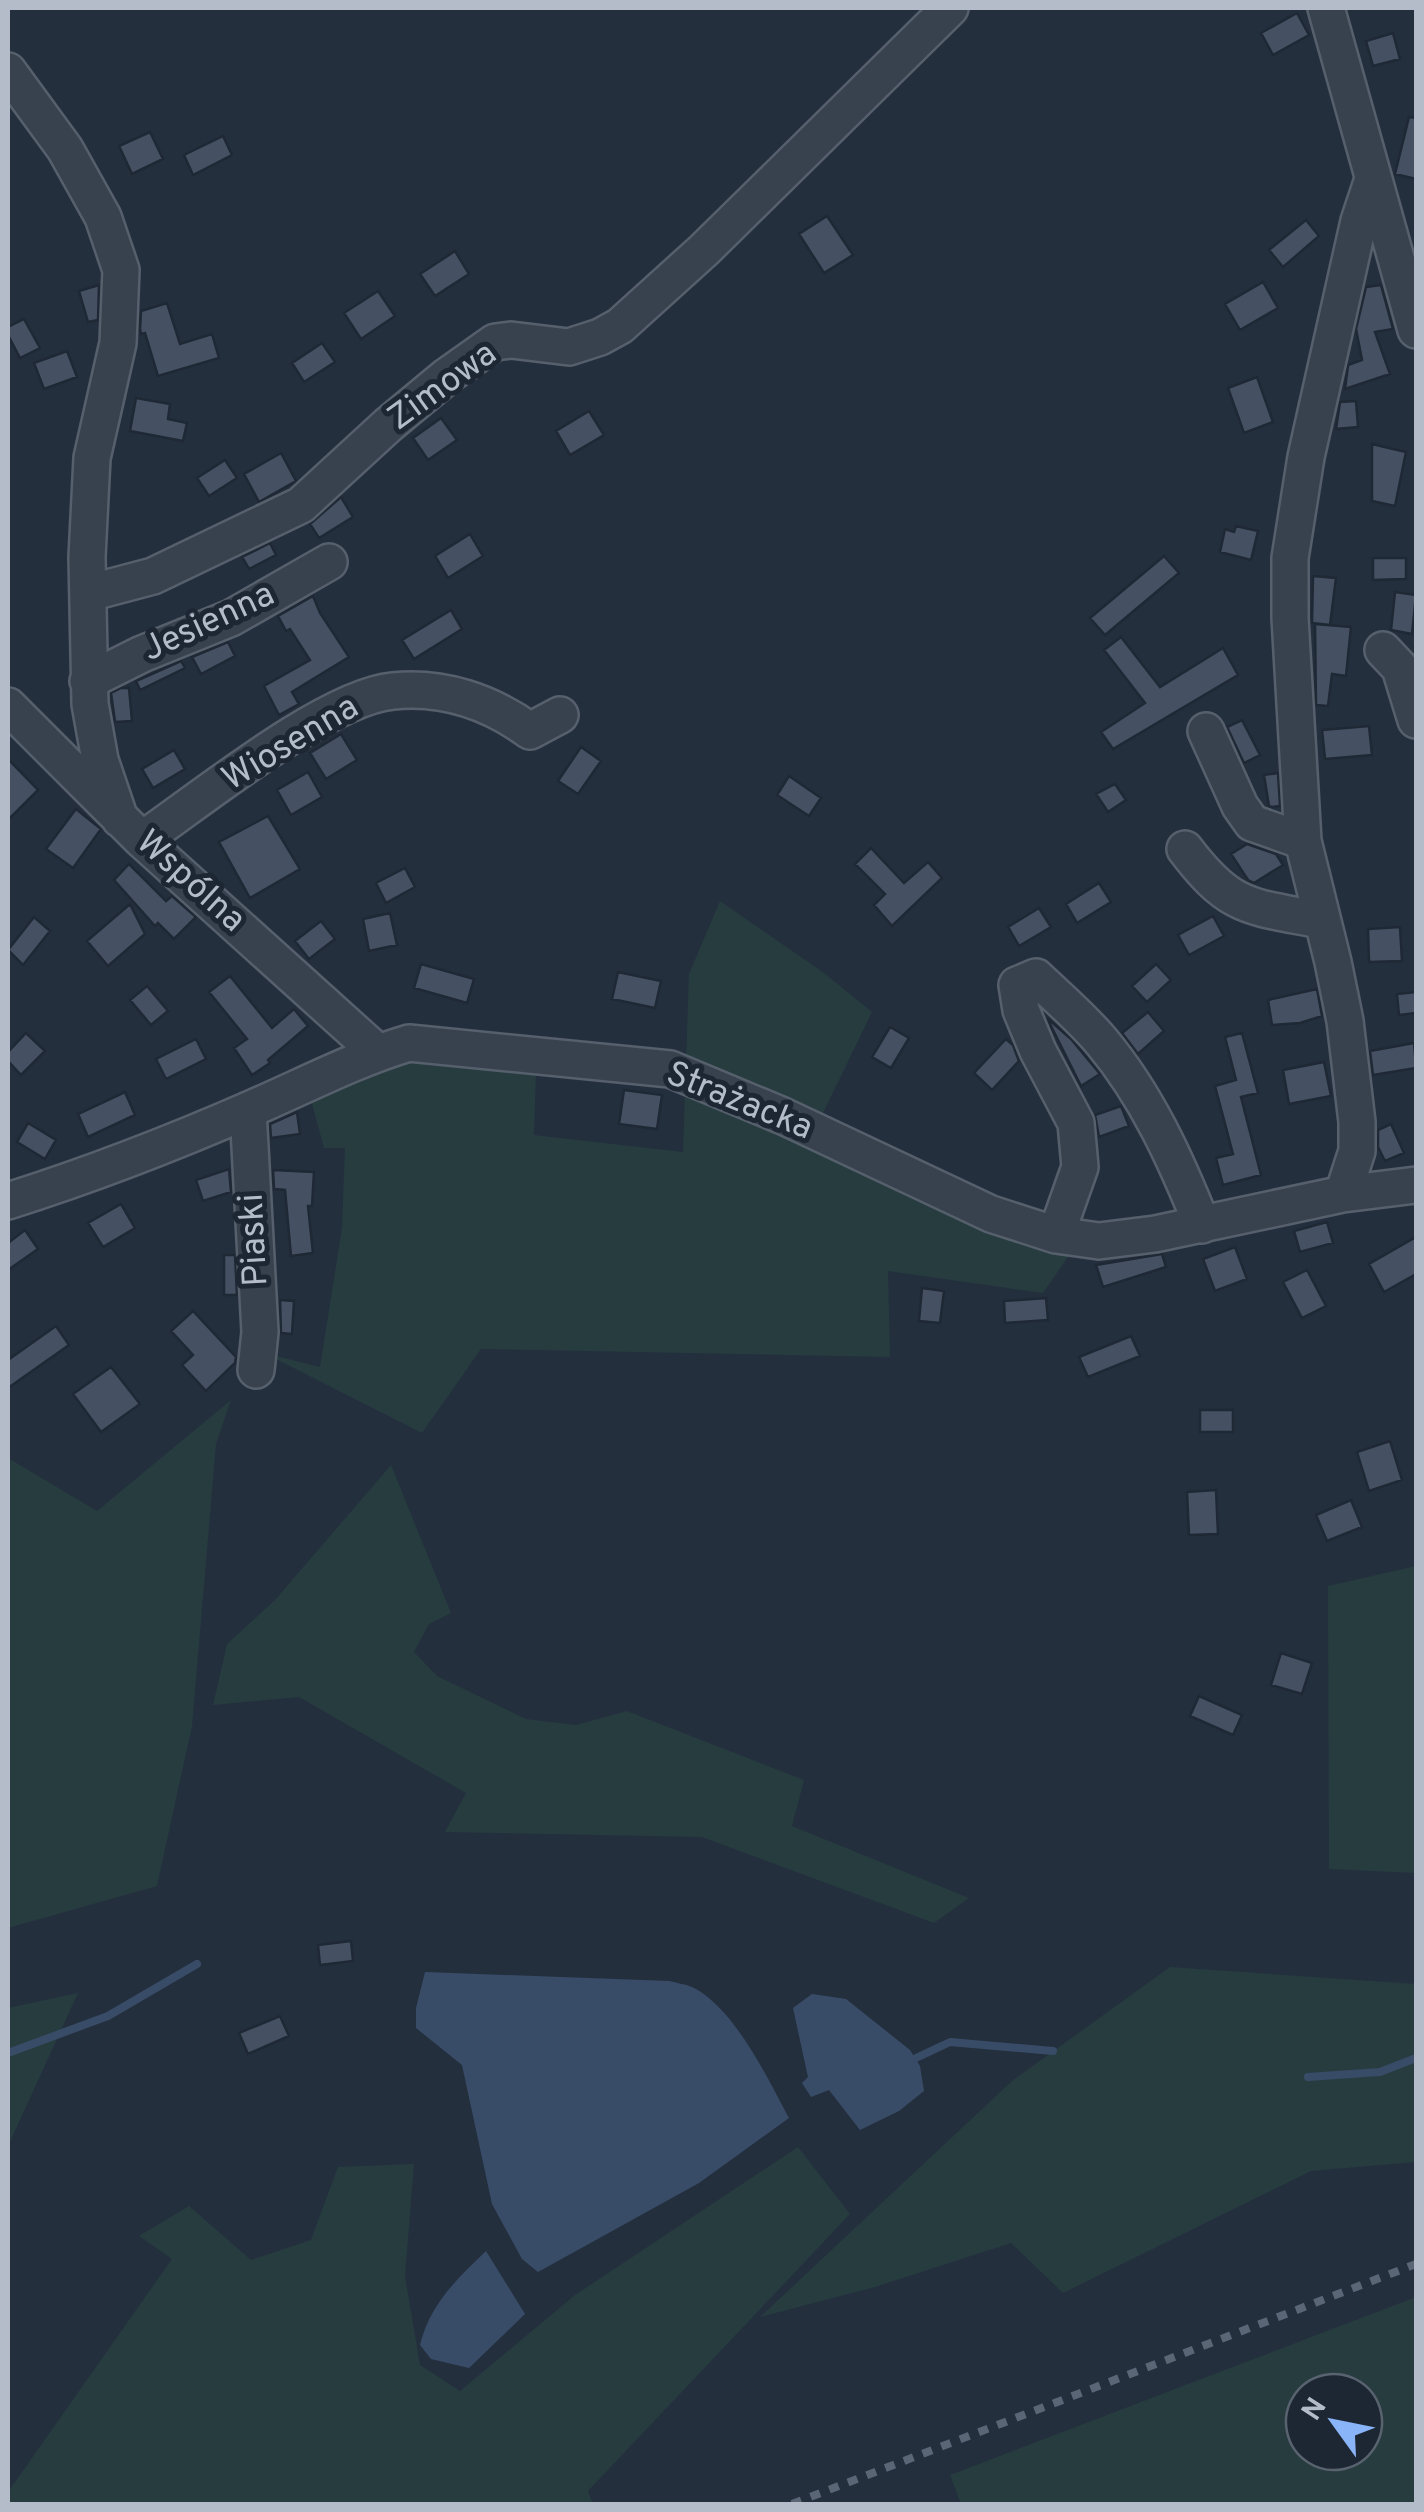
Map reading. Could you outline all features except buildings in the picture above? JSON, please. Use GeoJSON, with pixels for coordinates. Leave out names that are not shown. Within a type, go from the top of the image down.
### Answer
{"type":"FeatureCollection","features":[{"type":"Feature","properties":{"kind":"street","name":"Zimowa"},"geometry":{"type":"LineString","coordinates":[[89,592],[153,576],[301,504],[388,425],[495,342],[511,340],[569,347],[620,326],[717,238],[950,8]]}},
{"type":"Feature","properties":{"kind":"street"},"geometry":{"type":"LineString","coordinates":[[1326,8],[1416,330]]}},
{"type":"Feature","properties":{"kind":"street"},"geometry":{"type":"LineString","coordinates":[[8,72],[66,148],[103,217],[121,270],[118,343],[92,458],[86,557],[88,681],[100,760],[131,829]]}},
{"type":"Feature","properties":{"kind":"street"},"geometry":{"type":"LineString","coordinates":[[1343,1194],[1357,1151],[1357,1122],[1333,962],[1302,841],[1290,558],[1306,457],[1350,258],[1372,182]]}},
{"type":"Feature","properties":{"kind":"street","name":"Jesienna"},"geometry":{"type":"LineString","coordinates":[[88,681],[230,618],[330,562]]}},
{"type":"Feature","properties":{"kind":"street"},"geometry":{"type":"LineString","coordinates":[[1383,650],[1400,668],[1416,720]]}},
{"type":"Feature","properties":{"kind":"street","name":"Wiosenna"},"geometry":{"type":"LineString","coordinates":[[131,829],[306,727],[351,704],[389,691],[425,690],[480,701],[530,731],[560,715]]}},
{"type":"Feature","properties":{"kind":"street","name":"Wspólna"},"geometry":{"type":"LineString","coordinates":[[8,706],[131,829],[377,1052]]}},
{"type":"Feature","properties":{"kind":"street"},"geometry":{"type":"LineString","coordinates":[[1206,731],[1240,806],[1252,823],[1302,841]]}},
{"type":"Feature","properties":{"kind":"street"},"geometry":{"type":"LineString","coordinates":[[1184,849],[1206,878],[1249,907],[1320,920]]}},
{"type":"Feature","properties":{"kind":"street"},"geometry":{"type":"LineString","coordinates":[[1056,1235],[1080,1167],[1076,1123],[1021,1010],[1018,984],[1036,976],[1100,1040],[1137,1089],[1184,1178],[1202,1225]]}},
{"type":"Feature","properties":{"kind":"street","name":"Strażacka"},"geometry":{"type":"LineString","coordinates":[[8,1201],[248,1110],[408,1042],[670,1069],[782,1116],[992,1214],[1056,1235],[1099,1241],[1202,1225],[1343,1194],[1416,1185]]}},
{"type":"Feature","properties":{"kind":"street","name":"Piaski"},"geometry":{"type":"LineString","coordinates":[[248,1110],[260,1332],[256,1370]]}},
{"type":"Feature","properties":{"kind":"green space"},"geometry":{"type":"Polygon","coordinates":[[[720,901],[824,973],[872,1012],[807,1146],[1016,1242],[1070,1254],[1043,1293],[888,1271],[890,1357],[481,1349],[422,1433],[264,1353],[320,1367],[342,1228],[345,1148],[324,1148],[311,1100],[412,1056],[536,1072],[534,1135],[683,1152],[689,974],[720,901]]]}},
{"type":"Feature","properties":{"kind":"green space"},"geometry":{"type":"Polygon","coordinates":[[[231,1400],[216,1444],[192,1726],[157,1886],[8,1928],[8,1458],[97,1511],[231,1400]]]}},
{"type":"Feature","properties":{"kind":"green space"},"geometry":{"type":"Polygon","coordinates":[[[391,1465],[451,1613],[429,1624],[414,1652],[437,1676],[526,1719],[576,1725],[627,1711],[804,1780],[792,1826],[969,1898],[934,1923],[702,1837],[445,1832],[466,1793],[299,1697],[213,1705],[227,1644],[275,1600],[391,1465]]]}},
{"type":"Feature","properties":{"kind":"green space"},"geometry":{"type":"Polygon","coordinates":[[[1416,1566],[1416,1873],[1329,1869],[1328,1586],[1416,1566]]]}},
{"type":"Feature","properties":{"kind":"green space"},"geometry":{"type":"Polygon","coordinates":[[[1170,1967],[1416,1984],[1416,2162],[1311,2171],[1063,2293],[1011,2243],[875,2287],[760,2317],[1012,2081],[1170,1967]]]}},
{"type":"Feature","properties":{"kind":"green space"},"geometry":{"type":"Polygon","coordinates":[[[78,1993],[8,2146],[8,2008],[78,1993]]]}},
{"type":"Feature","properties":{"kind":"green space"},"geometry":{"type":"Polygon","coordinates":[[[798,2147],[850,2214],[588,2491],[593,2504],[8,2504],[8,2492],[172,2259],[139,2236],[189,2206],[251,2260],[311,2240],[338,2167],[414,2164],[405,2276],[420,2365],[460,2391],[575,2295],[798,2147]]]}},
{"type":"Feature","properties":{"kind":"green space"},"geometry":{"type":"Polygon","coordinates":[[[1416,2297],[1416,2504],[961,2504],[950,2475],[1416,2297]]]}},
{"type":"Feature","properties":{"kind":"water"},"geometry":{"type":"Polygon","coordinates":[[[425,1972],[669,1981],[692,1987],[722,2010],[736,2027],[789,2118],[699,2183],[538,2272],[522,2259],[492,2204],[462,2065],[416,2028],[416,2008],[425,1972]]]}},
{"type":"Feature","properties":{"kind":"water"},"geometry":{"type":"Polygon","coordinates":[[[812,1994],[846,1999],[910,2050],[920,2066],[924,2091],[899,2111],[860,2130],[829,2090],[811,2097],[802,2083],[808,2077],[793,2008],[812,1994]]]}},
{"type":"Feature","properties":{"kind":"water"},"geometry":{"type":"Polygon","coordinates":[[[486,2251],[525,2314],[469,2368],[431,2359],[420,2345],[430,2317],[455,2282],[486,2251]]]}},
{"type":"Feature","properties":{"kind":"waterway"},"geometry":{"type":"LineString","coordinates":[[8,2053],[108,2016],[197,1964]]}},
{"type":"Feature","properties":{"kind":"waterway"},"geometry":{"type":"LineString","coordinates":[[916,2058],[950,2042],[1053,2051]]}},
{"type":"Feature","properties":{"kind":"waterway"},"geometry":{"type":"LineString","coordinates":[[1308,2077],[1380,2072],[1416,2058]]}},
{"type":"Feature","properties":{"kind":"railway"},"geometry":{"type":"LineString","coordinates":[[792,2504],[1416,2264]]}}]}
